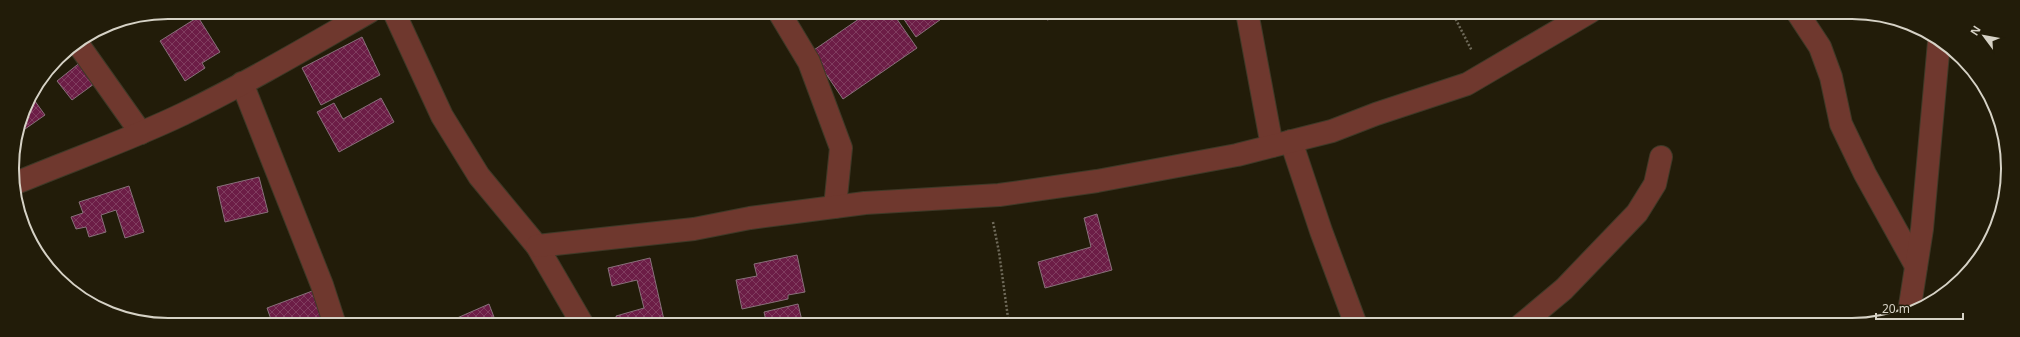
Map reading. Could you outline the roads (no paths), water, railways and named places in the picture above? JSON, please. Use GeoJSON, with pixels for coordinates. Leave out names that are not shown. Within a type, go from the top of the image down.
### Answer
{"type":"FeatureCollection","features":[{"type":"Feature","properties":{"kind":"street"},"geometry":{"type":"LineString","coordinates":[[19,182],[141,133],[184,113],[242,83],[356,19]]}},
{"type":"Feature","properties":{"kind":"street"},"geometry":{"type":"LineString","coordinates":[[397,19],[446,123],[479,176],[537,246],[579,318]]}},
{"type":"Feature","properties":{"kind":"street"},"geometry":{"type":"LineString","coordinates":[[783,19],[808,62],[841,148],[835,207]]}},
{"type":"Feature","properties":{"kind":"street"},"geometry":{"type":"LineString","coordinates":[[1250,19],[1281,144],[1321,231],[1353,318]]}},
{"type":"Feature","properties":{"kind":"street"},"geometry":{"type":"LineString","coordinates":[[537,246],[694,229],[750,218],[865,203],[988,196],[1097,181],[1237,155],[1332,131],[1376,114],[1467,84],[1578,19]]}},
{"type":"Feature","properties":{"kind":"street"},"geometry":{"type":"LineString","coordinates":[[1802,19],[1820,47],[1831,76],[1841,124],[1865,174],[1916,266]]}},
{"type":"Feature","properties":{"kind":"street"},"geometry":{"type":"LineString","coordinates":[[80,47],[141,133]]}},
{"type":"Feature","properties":{"kind":"street"},"geometry":{"type":"LineString","coordinates":[[1910,307],[1922,229],[1939,47]]}},
{"type":"Feature","properties":{"kind":"street"},"geometry":{"type":"LineString","coordinates":[[242,83],[322,286],[333,318]]}},
{"type":"Feature","properties":{"kind":"street"},"geometry":{"type":"LineString","coordinates":[[1529,318],[1564,289],[1637,212],[1655,184],[1661,157]]}}]}
